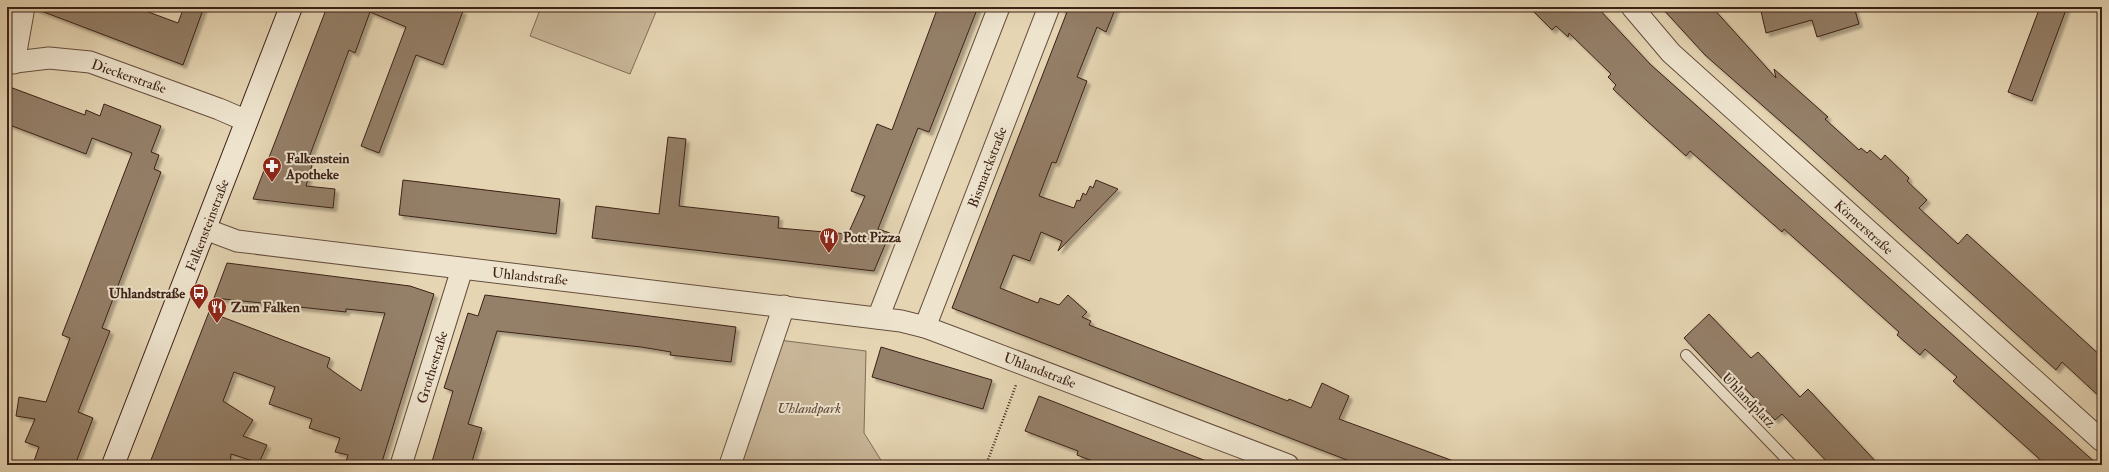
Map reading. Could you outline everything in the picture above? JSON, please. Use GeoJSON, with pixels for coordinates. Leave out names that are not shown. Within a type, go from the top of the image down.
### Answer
{"type":"FeatureCollection","features":[{"type":"Feature","properties":{"kind":"street"},"geometry":{"type":"LineString","coordinates":[[11,63],[24,7]]}},
{"type":"Feature","properties":{"kind":"street","name":"Falkensteinstraße"},"geometry":{"type":"LineString","coordinates":[[113,465],[291,7]]}},
{"type":"Feature","properties":{"kind":"street"},"geometry":{"type":"LineString","coordinates":[[878,318],[999,7]]}},
{"type":"Feature","properties":{"kind":"street","name":"Bismarckstraße"},"geometry":{"type":"LineString","coordinates":[[925,327],[1049,7]]}},
{"type":"Feature","properties":{"kind":"street","name":"Körnerstraße"},"geometry":{"type":"LineString","coordinates":[[1632,7],[1671,53],[2102,441]]}},
{"type":"Feature","properties":{"kind":"street","name":"Dieckerstraße"},"geometry":{"type":"LineString","coordinates":[[11,63],[49,58],[90,62],[219,109],[247,121]]}},
{"type":"Feature","properties":{"kind":"street","name":"Uhlandstraße"},"geometry":{"type":"LineString","coordinates":[[205,230],[237,241],[462,269],[784,306],[878,318],[925,327],[1288,465]]}},
{"type":"Feature","properties":{"kind":"street","name":"Grothestraße"},"geometry":{"type":"LineString","coordinates":[[401,465],[462,269]]}},
{"type":"Feature","properties":{"kind":"street"},"geometry":{"type":"LineString","coordinates":[[730,465],[784,306]]}},
{"type":"Feature","properties":{"kind":"lane","name":"Uhlandplatz"},"geometry":{"type":"LineString","coordinates":[[1686,355],[1792,465]]}},
{"type":"Feature","properties":{"kind":"path"},"geometry":{"type":"LineString","coordinates":[[986,465],[1024,364]]}},
{"type":"Feature","properties":{"kind":"green space"},"geometry":{"type":"Polygon","coordinates":[[[541,7],[658,7],[630,74],[530,36],[541,7]]]}},
{"type":"Feature","properties":{"kind":"green space","name":"Uhlandpark"},"geometry":{"type":"Polygon","coordinates":[[[771,339],[866,351],[864,433],[884,465],[735,465],[771,339]]]}},
{"type":"Feature","properties":{"kind":"building"},"geometry":{"type":"Polygon","coordinates":[[[36,7],[135,7],[178,23],[184,7],[204,7],[183,65],[36,9],[36,7]]]}},
{"type":"Feature","properties":{"kind":"building"},"geometry":{"type":"Polygon","coordinates":[[[327,7],[452,7],[463,11],[443,65],[416,55],[379,153],[361,146],[406,27],[370,12],[355,53],[349,50],[307,163],[312,165],[306,186],[335,189],[333,208],[253,199],[327,7]]]}},
{"type":"Feature","properties":{"kind":"building"},"geometry":{"type":"Polygon","coordinates":[[[938,7],[978,7],[929,132],[918,128],[878,229],[890,233],[874,271],[592,238],[596,206],[659,214],[668,137],[686,139],[679,206],[779,217],[778,228],[848,234],[865,196],[851,191],[877,124],[892,130],[938,7]]]}},
{"type":"Feature","properties":{"kind":"building"},"geometry":{"type":"Polygon","coordinates":[[[1061,7],[1116,7],[1106,32],[1097,27],[1077,77],[1087,81],[1056,163],[1052,162],[1039,196],[1074,208],[1077,200],[1080,201],[1083,193],[1086,195],[1090,186],[1093,188],[1096,180],[1118,189],[1058,251],[1062,241],[1041,232],[1030,261],[1013,255],[1000,288],[1038,303],[1040,298],[1059,305],[1068,295],[1087,312],[1082,317],[1091,321],[1089,325],[1288,401],[1289,399],[1311,408],[1322,383],[1349,396],[1339,419],[1459,463],[1459,465],[1360,465],[952,308],[1067,12],[1060,9],[1061,7]]]}},
{"type":"Feature","properties":{"kind":"building"},"geometry":{"type":"Polygon","coordinates":[[[1529,7],[1597,7],[1650,64],[2098,465],[2046,465],[1953,381],[1957,377],[1925,349],[1920,355],[1897,335],[1899,332],[1784,229],[1782,232],[1690,151],[1686,156],[1613,89],[1616,85],[1608,77],[1611,74],[1569,33],[1568,37],[1556,26],[1552,30],[1529,7]]]}},
{"type":"Feature","properties":{"kind":"building"},"geometry":{"type":"Polygon","coordinates":[[[1661,7],[1712,7],[1776,78],[1774,69],[1828,117],[1825,119],[1859,150],[1861,148],[1867,153],[1870,150],[1881,160],[1885,155],[1909,178],[1907,181],[1927,200],[1919,208],[1958,244],[1967,234],[2102,357],[2102,399],[2062,362],[2056,370],[1804,142],[1705,55],[1661,7]]]}},
{"type":"Feature","properties":{"kind":"building"},"geometry":{"type":"Polygon","coordinates":[[[1760,7],[1854,7],[1859,24],[1817,37],[1812,20],[1766,33],[1760,7]]]}},
{"type":"Feature","properties":{"kind":"building"},"geometry":{"type":"Polygon","coordinates":[[[2040,7],[2067,7],[2032,101],[2008,92],[2040,7]]]}},
{"type":"Feature","properties":{"kind":"building"},"geometry":{"type":"Polygon","coordinates":[[[7,86],[85,115],[86,110],[100,116],[104,104],[161,126],[151,152],[159,155],[154,169],[161,172],[102,328],[110,331],[78,412],[93,418],[75,465],[45,465],[34,461],[39,447],[25,442],[35,419],[16,416],[19,397],[46,402],[70,338],[62,335],[132,153],[92,138],[86,154],[7,124],[7,86]]]}},
{"type":"Feature","properties":{"kind":"building"},"geometry":{"type":"Polygon","coordinates":[[[403,180],[560,199],[556,234],[399,215],[403,180]]]}},
{"type":"Feature","properties":{"kind":"building"},"geometry":{"type":"Polygon","coordinates":[[[227,263],[410,286],[434,294],[381,465],[345,465],[348,455],[335,452],[340,438],[309,428],[312,419],[269,404],[275,387],[234,372],[223,401],[253,420],[243,436],[267,445],[259,463],[231,454],[230,465],[149,465],[209,312],[330,358],[327,367],[361,391],[385,313],[346,309],[346,312],[214,298],[227,263]]]}},
{"type":"Feature","properties":{"kind":"building"},"geometry":{"type":"Polygon","coordinates":[[[485,295],[736,327],[731,362],[670,355],[671,352],[641,347],[497,331],[468,424],[482,428],[471,465],[431,465],[453,391],[444,388],[468,313],[478,316],[485,295]]]}},
{"type":"Feature","properties":{"kind":"building"},"geometry":{"type":"Polygon","coordinates":[[[1709,314],[1751,358],[1758,352],[1800,397],[1808,389],[1879,465],[1830,465],[1782,414],[1775,420],[1733,376],[1726,383],[1684,338],[1709,314]]]}},
{"type":"Feature","properties":{"kind":"building"},"geometry":{"type":"Polygon","coordinates":[[[881,347],[992,380],[983,409],[872,377],[881,347]]]}},
{"type":"Feature","properties":{"kind":"building"},"geometry":{"type":"Polygon","coordinates":[[[1039,396],[1214,465],[1103,465],[1077,455],[1078,451],[1025,431],[1039,396]]]}},
{"type":"Feature","properties":{"kind":"place","name":"Falkenstein Apotheke"},"geometry":{"type":"Point","coordinates":[272,183]}},
{"type":"Feature","properties":{"kind":"place","name":"Pott Pizza"},"geometry":{"type":"Point","coordinates":[829,254]}},
{"type":"Feature","properties":{"kind":"place","name":"Uhlandstraße"},"geometry":{"type":"Point","coordinates":[199,310]}},
{"type":"Feature","properties":{"kind":"place","name":"Zum Falken"},"geometry":{"type":"Point","coordinates":[217,324]}}]}
